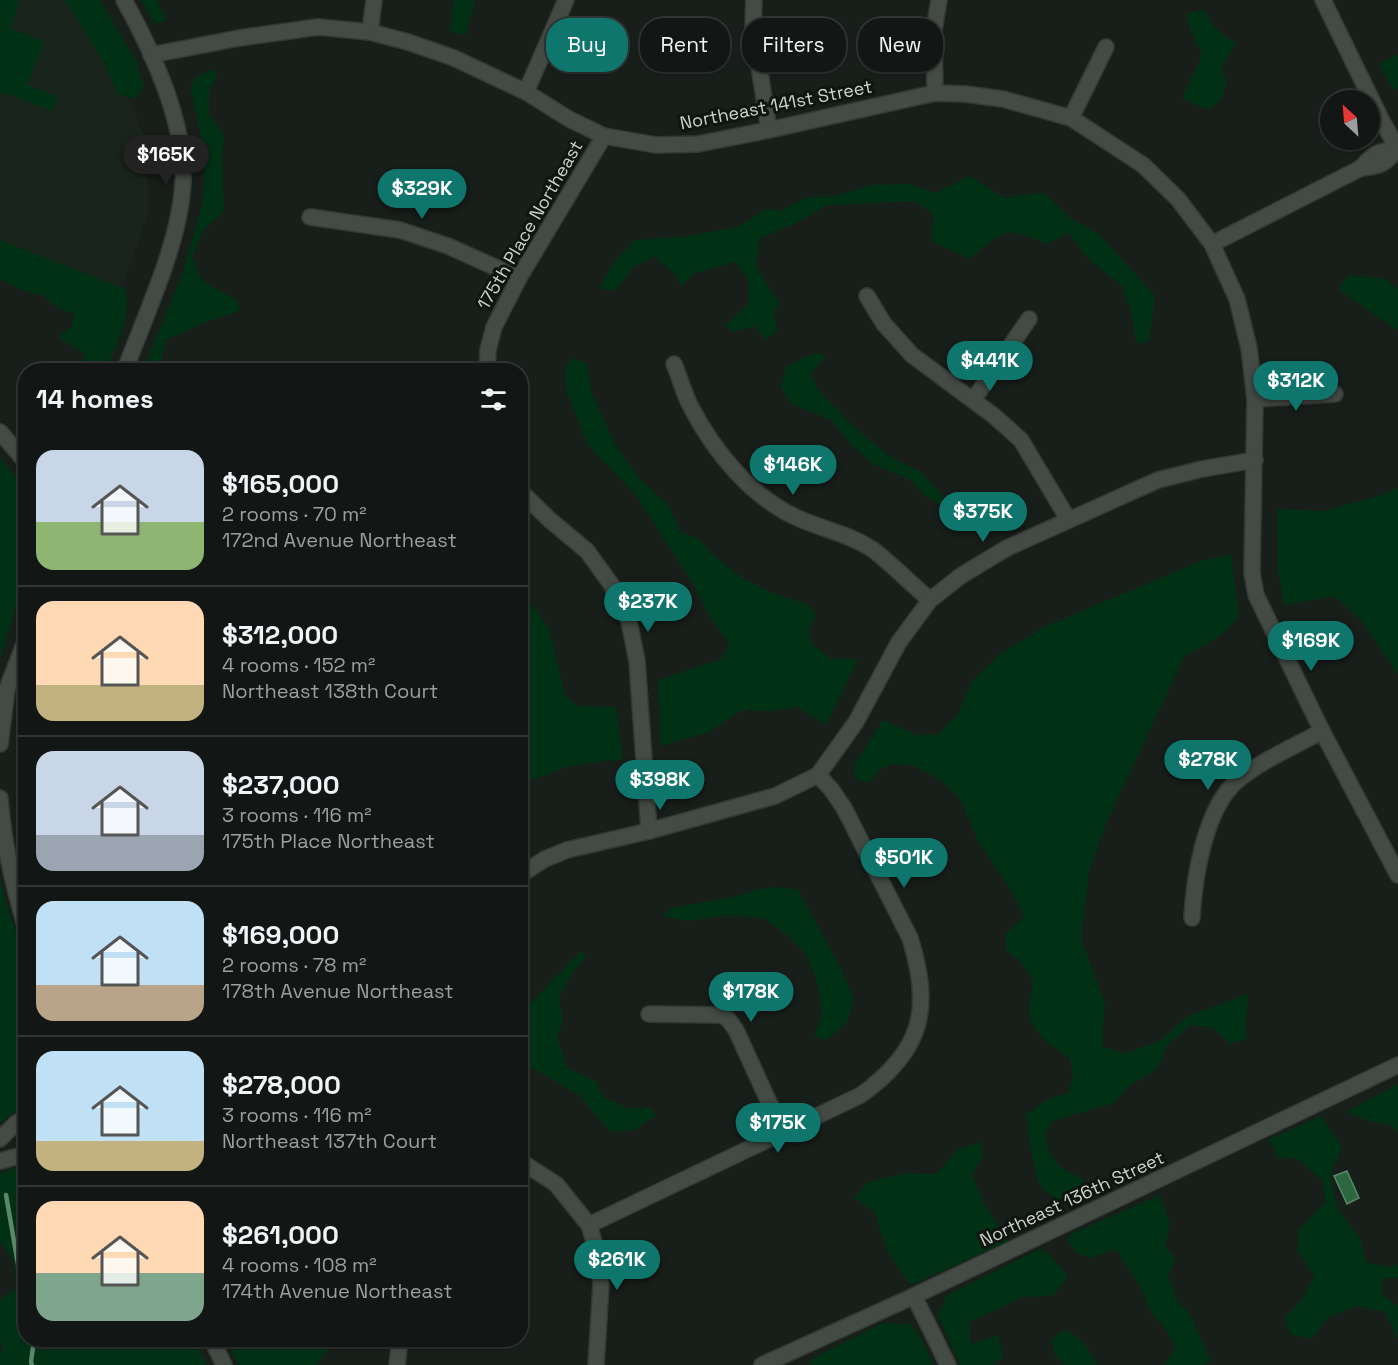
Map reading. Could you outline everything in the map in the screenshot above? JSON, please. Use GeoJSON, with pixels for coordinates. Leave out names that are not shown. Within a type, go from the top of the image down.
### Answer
{"type":"FeatureCollection","features":[{"type":"Feature","properties":{"kind":"street"},"geometry":{"type":"LineString","coordinates":[[124,0],[171,103],[182,159],[183,183],[175,233],[128,363]]}},
{"type":"Feature","properties":{"kind":"street"},"geometry":{"type":"LineString","coordinates":[[370,32],[374,0]]}},
{"type":"Feature","properties":{"kind":"street"},"geometry":{"type":"LineString","coordinates":[[526,92],[566,0]]}},
{"type":"Feature","properties":{"kind":"street"},"geometry":{"type":"LineString","coordinates":[[754,0],[753,28],[769,130]]}},
{"type":"Feature","properties":{"kind":"street"},"geometry":{"type":"LineString","coordinates":[[935,93],[934,30],[939,0]]}},
{"type":"Feature","properties":{"kind":"street"},"geometry":{"type":"LineString","coordinates":[[1212,244],[1361,168],[1373,154],[1398,149],[1323,0]]}},
{"type":"Feature","properties":{"kind":"street","name":"Northeast 141st Street"},"geometry":{"type":"LineString","coordinates":[[151,55],[239,38],[318,27],[370,32],[454,58],[526,92],[569,119],[604,136],[656,145],[698,144],[935,93],[964,94],[1003,99],[1071,118],[1143,165],[1178,199],[1212,244],[1237,299],[1250,348],[1255,399],[1252,573],[1256,595],[1322,732],[1398,874]]}},
{"type":"Feature","properties":{"kind":"street"},"geometry":{"type":"LineString","coordinates":[[1071,118],[1106,47]]}},
{"type":"Feature","properties":{"kind":"street","name":"175th Place Northeast"},"geometry":{"type":"LineString","coordinates":[[488,363],[494,327],[519,278],[604,136]]}},
{"type":"Feature","properties":{"kind":"street"},"geometry":{"type":"LineString","coordinates":[[310,217],[400,230],[448,246],[519,278]]}},
{"type":"Feature","properties":{"kind":"street"},"geometry":{"type":"LineString","coordinates":[[867,296],[884,324],[912,355],[973,400],[1021,440],[1068,519]]}},
{"type":"Feature","properties":{"kind":"street"},"geometry":{"type":"LineString","coordinates":[[973,400],[1029,319]]}},
{"type":"Feature","properties":{"kind":"street"},"geometry":{"type":"LineString","coordinates":[[674,364],[690,406],[711,442],[762,496],[799,519],[844,534],[872,550],[930,600]]}},
{"type":"Feature","properties":{"kind":"street"},"geometry":{"type":"LineString","coordinates":[[1255,399],[1335,393]]}},
{"type":"Feature","properties":{"kind":"street"},"geometry":{"type":"LineString","coordinates":[[0,432],[18,453]]}},
{"type":"Feature","properties":{"kind":"street"},"geometry":{"type":"LineString","coordinates":[[528,870],[545,859],[567,850],[649,831],[774,796],[818,775],[856,722],[899,642],[930,600],[962,575],[1007,548],[1158,480],[1202,469],[1255,460]]}},
{"type":"Feature","properties":{"kind":"street"},"geometry":{"type":"LineString","coordinates":[[528,499],[587,551],[611,584],[629,621],[637,661],[649,831]]}},
{"type":"Feature","properties":{"kind":"street"},"geometry":{"type":"LineString","coordinates":[[0,744],[7,689],[18,660]]}},
{"type":"Feature","properties":{"kind":"street"},"geometry":{"type":"LineString","coordinates":[[1192,918],[1194,884],[1201,853],[1217,807],[1226,793],[1237,780],[1250,771],[1322,732]]}},
{"type":"Feature","properties":{"kind":"street"},"geometry":{"type":"LineString","coordinates":[[588,1225],[861,1095],[884,1078],[901,1060],[918,1027],[922,995],[917,960],[910,938],[844,808],[818,775]]}},
{"type":"Feature","properties":{"kind":"street"},"geometry":{"type":"LineString","coordinates":[[0,798],[2,825],[18,902]]}},
{"type":"Feature","properties":{"kind":"street"},"geometry":{"type":"LineString","coordinates":[[649,1014],[721,1015],[728,1019],[736,1030],[783,1133]]}},
{"type":"Feature","properties":{"kind":"street","name":"Northeast 136th Street"},"geometry":{"type":"LineString","coordinates":[[762,1365],[914,1296],[1398,1065]]}},
{"type":"Feature","properties":{"kind":"street"},"geometry":{"type":"LineString","coordinates":[[0,1139],[18,1122]]}},
{"type":"Feature","properties":{"kind":"street"},"geometry":{"type":"LineString","coordinates":[[0,1161],[18,1156]]}},
{"type":"Feature","properties":{"kind":"street"},"geometry":{"type":"LineString","coordinates":[[528,1166],[556,1184],[588,1225],[598,1255],[601,1285],[596,1365]]}},
{"type":"Feature","properties":{"kind":"street"},"geometry":{"type":"LineString","coordinates":[[914,1296],[948,1365]]}},
{"type":"Feature","properties":{"kind":"street"},"geometry":{"type":"LineString","coordinates":[[215,1347],[224,1365]]}},
{"type":"Feature","properties":{"kind":"street"},"geometry":{"type":"LineString","coordinates":[[397,1365],[399,1347]]}},
{"type":"Feature","properties":{"kind":"shaded area"},"geometry":{"type":"Polygon","coordinates":[[[0,0],[84,0],[109,49],[144,137],[149,209],[119,297],[0,252],[0,0]]]}},
{"type":"Feature","properties":{"kind":"shaded area"},"geometry":{"type":"Polygon","coordinates":[[[0,0],[20,0],[10,28],[44,41],[27,85],[58,97],[53,111],[0,92],[0,0]]]}},
{"type":"Feature","properties":{"kind":"shaded area"},"geometry":{"type":"Polygon","coordinates":[[[65,0],[100,0],[135,59],[144,86],[135,99],[118,94],[104,63],[65,0]]]}},
{"type":"Feature","properties":{"kind":"shaded area"},"geometry":{"type":"Polygon","coordinates":[[[141,0],[157,0],[167,20],[154,24],[141,0]]]}},
{"type":"Feature","properties":{"kind":"shaded area"},"geometry":{"type":"Polygon","coordinates":[[[454,0],[475,0],[465,36],[450,30],[454,0]]]}},
{"type":"Feature","properties":{"kind":"shaded area"},"geometry":{"type":"Polygon","coordinates":[[[1205,10],[1213,26],[1236,44],[1221,68],[1226,82],[1222,99],[1207,110],[1182,98],[1202,56],[1187,21],[1187,13],[1205,10]]]}},
{"type":"Feature","properties":{"kind":"shaded area"},"geometry":{"type":"Polygon","coordinates":[[[1398,54],[1398,88],[1394,91],[1379,64],[1398,54]]]}},
{"type":"Feature","properties":{"kind":"shaded area"},"geometry":{"type":"Polygon","coordinates":[[[213,69],[217,76],[209,91],[209,114],[224,136],[222,159],[224,211],[203,231],[192,257],[201,280],[235,299],[241,310],[203,323],[166,340],[161,363],[146,363],[183,272],[203,201],[205,151],[190,88],[196,77],[213,69]]]}},
{"type":"Feature","properties":{"kind":"shaded area"},"geometry":{"type":"Polygon","coordinates":[[[970,176],[1003,197],[1044,193],[1073,220],[1099,234],[1155,296],[1149,342],[1136,343],[1132,316],[1123,287],[1087,258],[1069,233],[1047,244],[1021,234],[1005,234],[998,236],[970,259],[931,241],[934,215],[915,201],[828,205],[794,224],[760,238],[756,266],[780,305],[774,310],[777,331],[765,340],[755,326],[733,332],[725,325],[748,304],[748,280],[736,262],[695,273],[681,286],[676,275],[654,256],[633,268],[615,291],[599,288],[615,261],[635,240],[687,236],[738,227],[766,209],[782,211],[807,197],[836,196],[871,185],[910,184],[935,193],[970,176]]]}},
{"type":"Feature","properties":{"kind":"shaded area"},"geometry":{"type":"Polygon","coordinates":[[[0,240],[125,289],[127,299],[125,320],[109,363],[82,363],[84,353],[58,336],[71,328],[74,314],[58,308],[42,295],[24,291],[0,279],[0,240]]]}},
{"type":"Feature","properties":{"kind":"shaded area"},"geometry":{"type":"Polygon","coordinates":[[[1349,275],[1383,278],[1398,289],[1398,331],[1338,289],[1349,275]]]}},
{"type":"Feature","properties":{"kind":"shaded area"},"geometry":{"type":"Polygon","coordinates":[[[822,353],[826,357],[810,373],[818,390],[854,427],[892,458],[921,472],[944,497],[941,505],[925,496],[910,480],[873,464],[850,443],[831,420],[792,404],[781,387],[786,367],[807,356],[822,353]]]}},
{"type":"Feature","properties":{"kind":"shaded area"},"geometry":{"type":"Polygon","coordinates":[[[571,358],[586,363],[592,394],[617,448],[638,477],[668,505],[681,532],[699,539],[711,553],[741,577],[775,594],[807,604],[816,613],[808,632],[812,644],[831,659],[858,659],[826,725],[797,707],[773,711],[742,710],[709,732],[661,746],[658,680],[721,659],[730,644],[710,618],[695,587],[636,495],[587,444],[567,392],[565,369],[571,358]]]}},
{"type":"Feature","properties":{"kind":"shaded area"},"geometry":{"type":"Polygon","coordinates":[[[0,458],[18,479],[18,599],[0,660],[0,458]]]}},
{"type":"Feature","properties":{"kind":"shaded area"},"geometry":{"type":"Polygon","coordinates":[[[1398,488],[1398,675],[1361,620],[1334,596],[1284,605],[1278,571],[1277,509],[1324,511],[1398,488]]]}},
{"type":"Feature","properties":{"kind":"shaded area"},"geometry":{"type":"Polygon","coordinates":[[[1231,554],[1239,617],[1221,635],[1184,657],[1107,821],[1089,871],[1081,939],[1105,1003],[1102,1046],[1124,1054],[1160,1041],[1188,1016],[1248,994],[1245,1039],[1230,1044],[1213,1028],[1191,1025],[1168,1044],[1157,1069],[1129,1086],[1114,1103],[1052,1121],[1046,1137],[1050,1154],[1064,1169],[1084,1179],[1076,1193],[1058,1202],[1040,1186],[1033,1163],[1026,1115],[1048,1099],[1068,1093],[1073,1077],[1070,1058],[1049,1044],[1033,1025],[1029,1009],[1033,980],[1020,961],[1006,950],[1006,933],[1024,918],[1012,892],[977,839],[961,800],[942,781],[912,765],[892,764],[877,771],[870,783],[855,779],[855,763],[883,720],[917,735],[939,734],[958,714],[972,681],[1001,653],[1044,627],[1201,561],[1231,554]]]}},
{"type":"Feature","properties":{"kind":"shaded area"},"geometry":{"type":"Polygon","coordinates":[[[528,601],[549,628],[565,695],[577,706],[616,707],[623,759],[570,766],[528,781],[528,601]]]}},
{"type":"Feature","properties":{"kind":"shaded area"},"geometry":{"type":"Polygon","coordinates":[[[0,875],[5,901],[18,937],[18,1110],[0,1123],[0,875]]]}},
{"type":"Feature","properties":{"kind":"shaded area"},"geometry":{"type":"Polygon","coordinates":[[[769,887],[798,889],[841,969],[854,999],[846,1024],[826,1040],[814,1036],[822,1015],[818,985],[807,955],[788,936],[763,918],[730,915],[688,921],[663,916],[671,908],[728,898],[769,887]]]}},
{"type":"Feature","properties":{"kind":"shaded area"},"geometry":{"type":"Polygon","coordinates":[[[581,951],[587,957],[573,971],[559,998],[563,1021],[557,1037],[567,1068],[596,1081],[603,1097],[628,1108],[651,1108],[655,1116],[632,1131],[609,1131],[580,1096],[528,1066],[528,1006],[581,951]]]}},
{"type":"Feature","properties":{"kind":"shaded area"},"geometry":{"type":"Polygon","coordinates":[[[1398,1084],[1398,1134],[1392,1126],[1369,1121],[1346,1112],[1398,1084]]]}},
{"type":"Feature","properties":{"kind":"shaded area"},"geometry":{"type":"Polygon","coordinates":[[[1321,1116],[1342,1147],[1330,1176],[1338,1209],[1360,1238],[1367,1263],[1390,1267],[1398,1265],[1398,1278],[1384,1278],[1381,1294],[1398,1306],[1398,1340],[1385,1312],[1357,1306],[1327,1318],[1312,1339],[1290,1334],[1285,1317],[1302,1300],[1314,1276],[1298,1251],[1298,1231],[1326,1202],[1322,1180],[1296,1158],[1278,1159],[1269,1139],[1321,1116]]]}},
{"type":"Feature","properties":{"kind":"shaded area"},"geometry":{"type":"Polygon","coordinates":[[[980,1142],[983,1155],[972,1174],[984,1204],[1009,1241],[911,1285],[888,1251],[875,1212],[854,1198],[868,1182],[905,1173],[936,1174],[957,1150],[980,1142]]]}},
{"type":"Feature","properties":{"kind":"shaded area"},"geometry":{"type":"Polygon","coordinates":[[[18,1165],[18,1347],[197,1347],[206,1365],[0,1365],[0,1353],[4,1348],[0,1342],[0,1299],[16,1289],[14,1261],[0,1242],[0,1174],[18,1165]]]}},
{"type":"Feature","properties":{"kind":"shaded area"},"geometry":{"type":"Polygon","coordinates":[[[1347,1171],[1359,1198],[1347,1204],[1334,1176],[1347,1171]]]}},
{"type":"Feature","properties":{"kind":"shaded area"},"geometry":{"type":"Polygon","coordinates":[[[1160,1195],[1170,1224],[1165,1247],[1176,1258],[1168,1276],[1178,1304],[1188,1310],[1211,1361],[1203,1365],[1164,1365],[1176,1347],[1163,1325],[1151,1313],[1142,1290],[1116,1249],[1091,1258],[1076,1253],[1068,1241],[1071,1234],[1160,1195]]]}},
{"type":"Feature","properties":{"kind":"shaded area"},"geometry":{"type":"Polygon","coordinates":[[[1040,1249],[1049,1254],[1068,1276],[1053,1296],[1023,1297],[969,1322],[970,1344],[998,1335],[1003,1358],[991,1365],[960,1365],[938,1316],[946,1296],[1040,1249]]]}},
{"type":"Feature","properties":{"kind":"shaded area"},"geometry":{"type":"Polygon","coordinates":[[[882,1323],[911,1324],[924,1343],[933,1365],[812,1365],[808,1361],[882,1323]]]}},
{"type":"Feature","properties":{"kind":"shaded area"},"geometry":{"type":"Polygon","coordinates":[[[1064,1329],[1084,1343],[1096,1365],[1066,1365],[1055,1355],[1051,1340],[1064,1329]]]}},
{"type":"Feature","properties":{"kind":"shaded area"},"geometry":{"type":"Polygon","coordinates":[[[229,1347],[330,1347],[316,1365],[238,1365],[229,1347]]]}},
{"type":"Feature","properties":{"kind":"waterway"},"geometry":{"type":"LineString","coordinates":[[6,1195],[18,1264]]}},
{"type":"Feature","properties":{"kind":"waterway"},"geometry":{"type":"LineString","coordinates":[[32,1365],[33,1347]]}}]}
